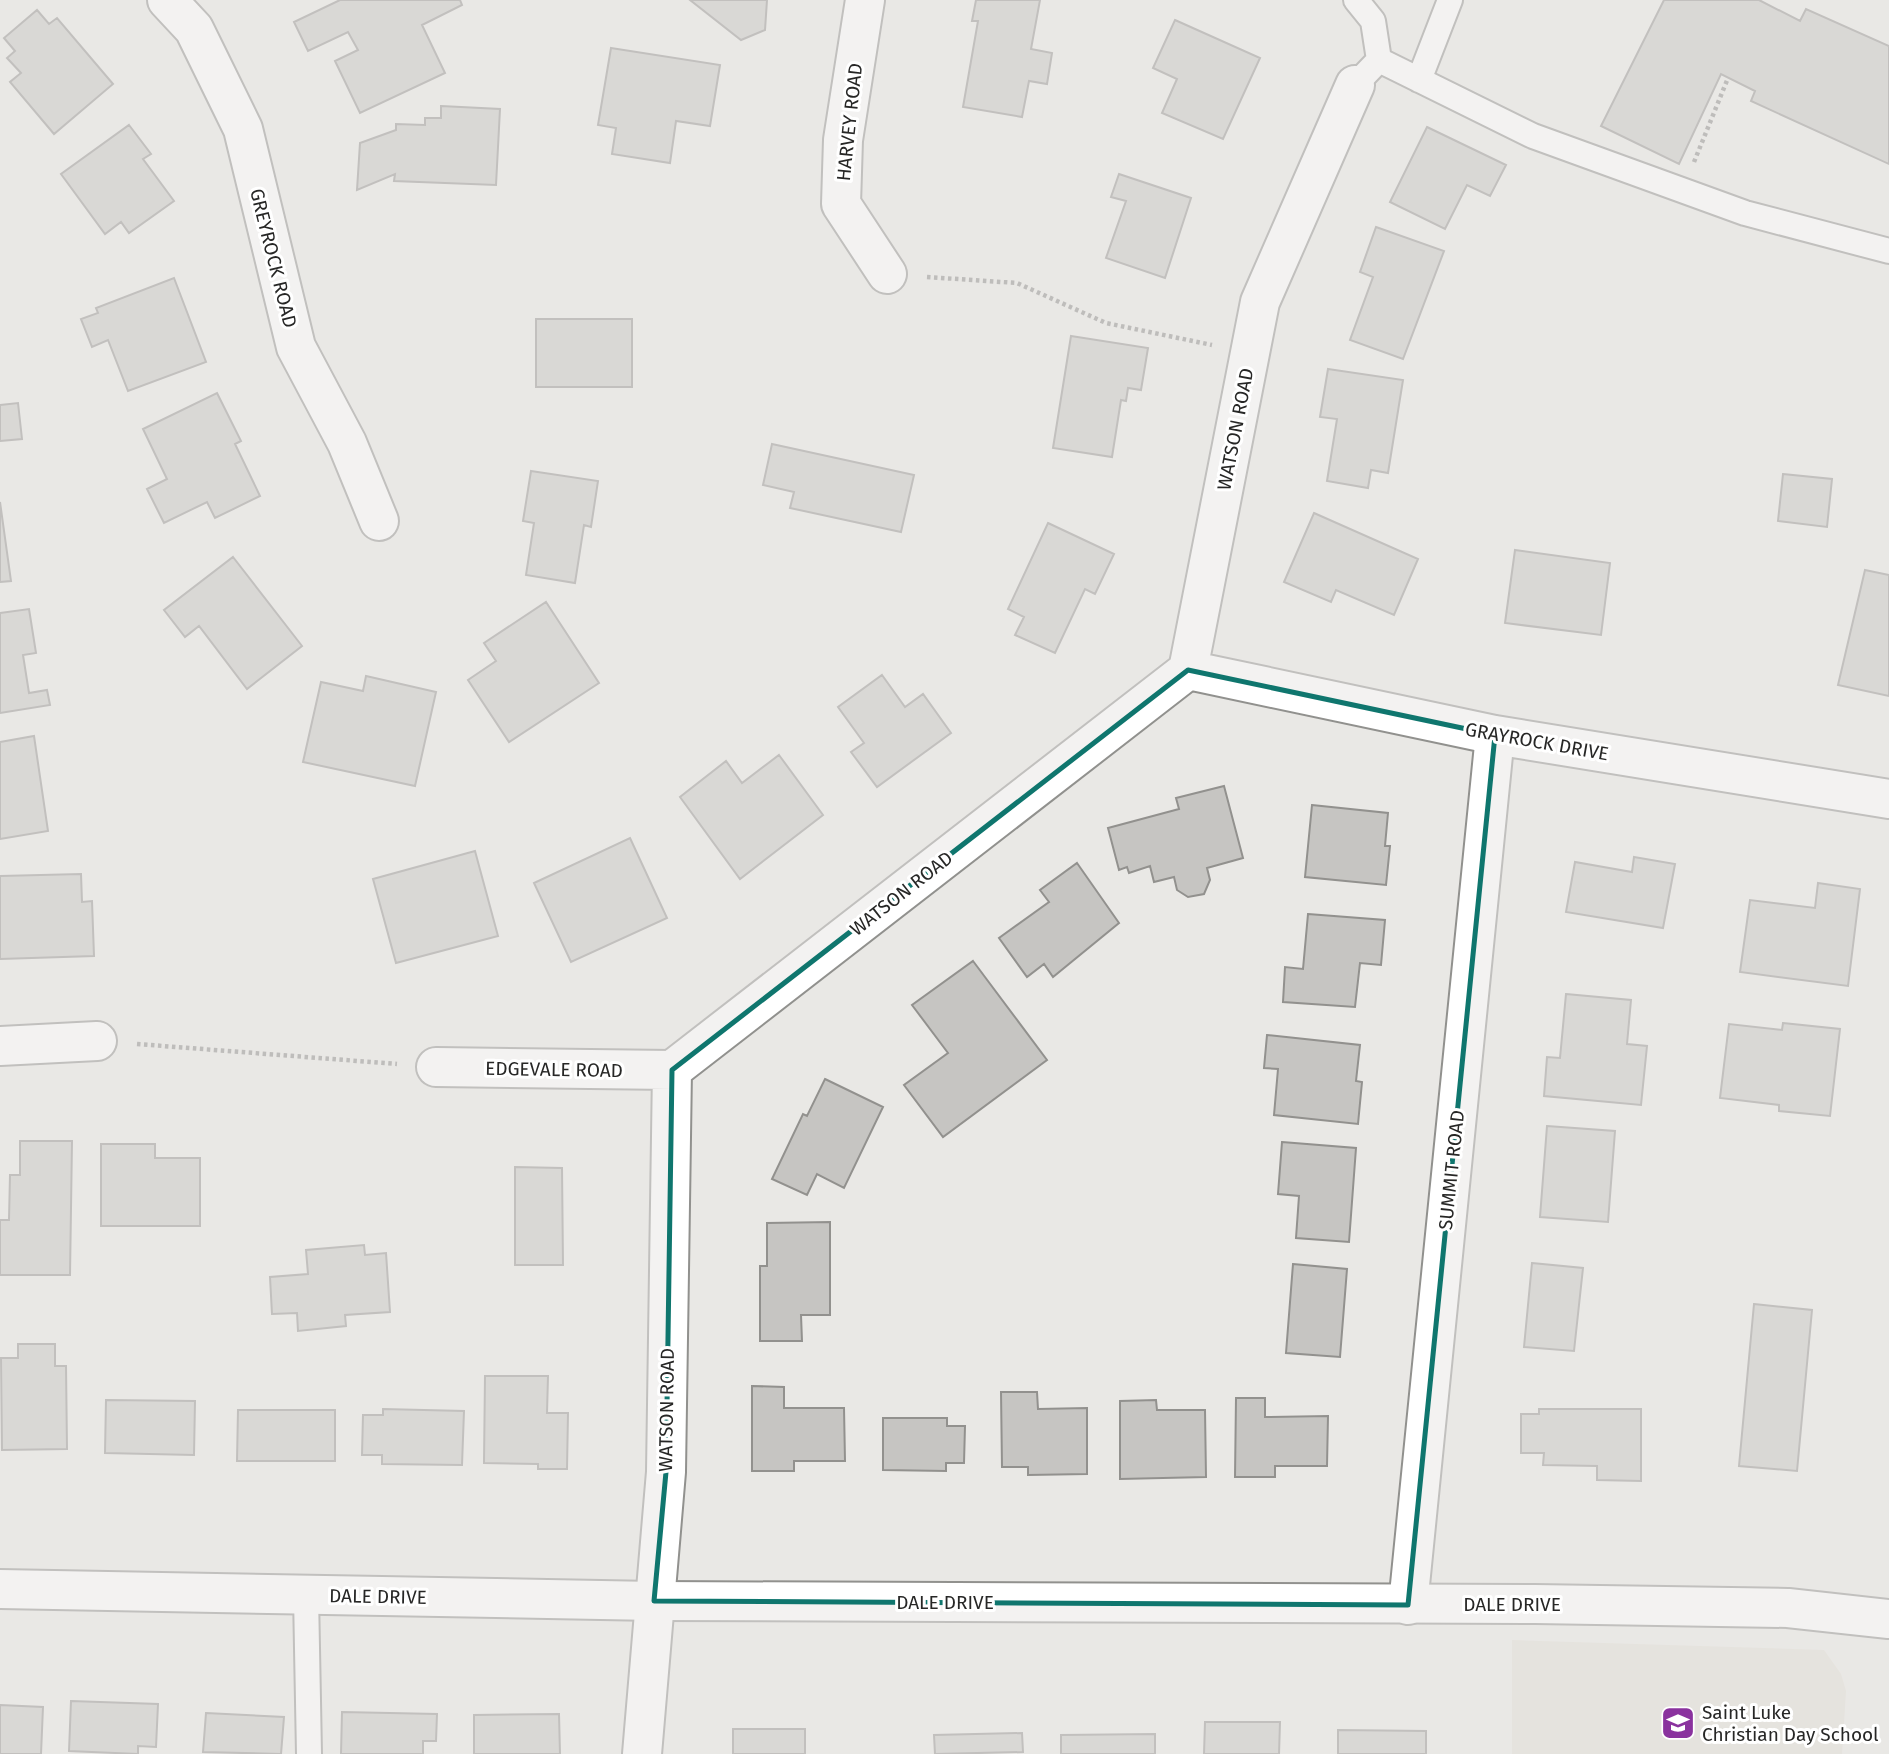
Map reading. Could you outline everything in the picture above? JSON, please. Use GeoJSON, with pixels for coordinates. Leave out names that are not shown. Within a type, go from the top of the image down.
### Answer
{"type":"FeatureCollection","features":[{"type":"Feature","properties":{"kind":"street","name":"GREYROCK ROAD"},"geometry":{"type":"LineString","coordinates":[[167,0],[194,29],[243,129],[296,347],[347,443],[379,521]]}},
{"type":"Feature","properties":{"kind":"street","name":"HARVEY ROAD"},"geometry":{"type":"LineString","coordinates":[[865,0],[843,140],[841,204],[887,274]]}},
{"type":"Feature","properties":{"kind":"street","name":"WATSON ROAD"},"geometry":{"type":"LineString","coordinates":[[642,1754],[666,1472],[672,1070],[1188,670],[1260,302],[1367,72]]}},
{"type":"Feature","properties":{"kind":"street","name":"GRAYROCK DRIVE"},"geometry":{"type":"LineString","coordinates":[[1188,670],[1495,736],[1889,799]]}},
{"type":"Feature","properties":{"kind":"street","name":"SUMMIT ROAD"},"geometry":{"type":"LineString","coordinates":[[1408,1605],[1495,736]]}},
{"type":"Feature","properties":{"kind":"street"},"geometry":{"type":"LineString","coordinates":[[0,1046],[97,1041]]}},
{"type":"Feature","properties":{"kind":"street","name":"EDGEVALE ROAD"},"geometry":{"type":"LineString","coordinates":[[436,1068],[672,1070]]}},
{"type":"Feature","properties":{"kind":"street","name":"DALE DRIVE"},"geometry":{"type":"LineString","coordinates":[[0,1589],[654,1601],[1788,1608],[1889,1619]]}},
{"type":"Feature","properties":{"kind":"lane"},"geometry":{"type":"LineString","coordinates":[[1356,0],[1373,20],[1367,72],[1419,80],[1533,136],[1745,213],[1889,251]]}},
{"type":"Feature","properties":{"kind":"lane"},"geometry":{"type":"LineString","coordinates":[[1419,80],[1450,0]]}},
{"type":"Feature","properties":{"kind":"lane"},"geometry":{"type":"LineString","coordinates":[[306,1595],[309,1754]]}},
{"type":"Feature","properties":{"kind":"path"},"geometry":{"type":"LineString","coordinates":[[1689,175],[1728,78]]}},
{"type":"Feature","properties":{"kind":"path"},"geometry":{"type":"LineString","coordinates":[[887,274],[1017,283],[1106,323],[1189,339],[1249,356]]}},
{"type":"Feature","properties":{"kind":"path"},"geometry":{"type":"LineString","coordinates":[[97,1041],[436,1068]]}},
{"type":"Feature","properties":{"kind":"highlighted area"},"geometry":{"type":"Polygon","coordinates":[[[1188,670],[1495,735],[1408,1605],[654,1601],[666,1472],[672,1070],[1188,670]]]}},
{"type":"Feature","properties":{"kind":"shaded area","name":"Saint Luke Christian Day School"},"geometry":{"type":"Polygon","coordinates":[[[1512,1640],[1824,1650],[1841,1674],[1846,1691],[1842,1754],[1512,1754],[1512,1640]]]}},
{"type":"Feature","properties":{"kind":"building"},"geometry":{"type":"Polygon","coordinates":[[[340,0],[460,0],[462,5],[422,25],[445,73],[360,113],[335,61],[358,50],[348,32],[308,51],[294,22],[340,0]]]}},
{"type":"Feature","properties":{"kind":"building"},"geometry":{"type":"Polygon","coordinates":[[[690,0],[767,0],[765,30],[741,40],[690,0]]]}},
{"type":"Feature","properties":{"kind":"building"},"geometry":{"type":"Polygon","coordinates":[[[976,0],[1040,0],[1031,49],[1052,53],[1047,84],[1029,81],[1022,117],[963,107],[978,21],[972,21],[976,0]]]}},
{"type":"Feature","properties":{"kind":"building"},"geometry":{"type":"Polygon","coordinates":[[[1664,0],[1759,0],[1800,21],[1806,9],[1889,46],[1889,164],[1751,101],[1755,91],[1721,74],[1679,164],[1601,126],[1664,0]]]}},
{"type":"Feature","properties":{"kind":"building"},"geometry":{"type":"Polygon","coordinates":[[[37,10],[49,24],[57,18],[113,84],[54,134],[10,82],[21,73],[7,58],[15,51],[4,38],[37,10]]]}},
{"type":"Feature","properties":{"kind":"building"},"geometry":{"type":"Polygon","coordinates":[[[1175,20],[1260,58],[1223,139],[1162,113],[1177,79],[1153,68],[1175,20]]]}},
{"type":"Feature","properties":{"kind":"building"},"geometry":{"type":"Polygon","coordinates":[[[611,48],[720,65],[710,126],[676,121],[670,163],[612,154],[616,128],[598,125],[611,48]]]}},
{"type":"Feature","properties":{"kind":"building"},"geometry":{"type":"Polygon","coordinates":[[[441,106],[500,109],[496,185],[394,181],[395,174],[357,190],[360,143],[396,130],[396,124],[425,125],[425,118],[441,118],[441,106]]]}},
{"type":"Feature","properties":{"kind":"building"},"geometry":{"type":"Polygon","coordinates":[[[129,125],[151,154],[143,159],[174,201],[129,233],[121,222],[105,234],[61,174],[129,125]]]}},
{"type":"Feature","properties":{"kind":"building"},"geometry":{"type":"Polygon","coordinates":[[[1427,127],[1506,165],[1490,196],[1467,185],[1445,229],[1390,202],[1427,127]]]}},
{"type":"Feature","properties":{"kind":"building"},"geometry":{"type":"Polygon","coordinates":[[[1119,174],[1191,198],[1165,278],[1106,258],[1126,201],[1111,197],[1119,174]]]}},
{"type":"Feature","properties":{"kind":"building"},"geometry":{"type":"Polygon","coordinates":[[[1376,227],[1444,251],[1403,359],[1350,340],[1373,277],[1360,272],[1376,227]]]}},
{"type":"Feature","properties":{"kind":"building"},"geometry":{"type":"Polygon","coordinates":[[[174,278],[206,362],[128,391],[108,340],[92,347],[81,319],[98,313],[96,308],[174,278]]]}},
{"type":"Feature","properties":{"kind":"building"},"geometry":{"type":"Polygon","coordinates":[[[536,319],[632,319],[632,387],[536,387],[536,319]]]}},
{"type":"Feature","properties":{"kind":"building"},"geometry":{"type":"Polygon","coordinates":[[[1071,336],[1148,348],[1141,390],[1128,388],[1126,401],[1121,400],[1112,457],[1053,448],[1071,336]]]}},
{"type":"Feature","properties":{"kind":"building"},"geometry":{"type":"Polygon","coordinates":[[[1328,369],[1403,380],[1388,473],[1371,470],[1368,488],[1327,481],[1337,419],[1320,417],[1328,369]]]}},
{"type":"Feature","properties":{"kind":"building"},"geometry":{"type":"Polygon","coordinates":[[[217,393],[241,441],[235,444],[260,496],[215,518],[207,502],[164,523],[147,489],[167,479],[143,429],[217,393]]]}},
{"type":"Feature","properties":{"kind":"building"},"geometry":{"type":"Polygon","coordinates":[[[18,403],[22,439],[0,441],[0,405],[18,403]]]}},
{"type":"Feature","properties":{"kind":"building"},"geometry":{"type":"Polygon","coordinates":[[[772,444],[914,475],[901,532],[790,508],[794,492],[763,485],[772,444]]]}},
{"type":"Feature","properties":{"kind":"building"},"geometry":{"type":"Polygon","coordinates":[[[531,471],[598,481],[591,527],[584,525],[575,583],[526,575],[534,523],[523,521],[531,471]]]}},
{"type":"Feature","properties":{"kind":"building"},"geometry":{"type":"Polygon","coordinates":[[[1783,474],[1832,479],[1827,527],[1778,521],[1783,474]]]}},
{"type":"Feature","properties":{"kind":"building"},"geometry":{"type":"Polygon","coordinates":[[[0,502],[11,581],[0,582],[0,502]]]}},
{"type":"Feature","properties":{"kind":"building"},"geometry":{"type":"Polygon","coordinates":[[[1314,513],[1418,559],[1394,615],[1336,590],[1331,602],[1284,582],[1314,513]]]}},
{"type":"Feature","properties":{"kind":"building"},"geometry":{"type":"Polygon","coordinates":[[[1048,523],[1114,554],[1095,594],[1085,589],[1055,653],[1015,635],[1024,617],[1008,609],[1048,523]]]}},
{"type":"Feature","properties":{"kind":"building"},"geometry":{"type":"Polygon","coordinates":[[[1515,550],[1610,563],[1601,635],[1505,623],[1515,550]]]}},
{"type":"Feature","properties":{"kind":"building"},"geometry":{"type":"Polygon","coordinates":[[[233,557],[302,646],[247,689],[199,626],[185,637],[164,610],[233,557]]]}},
{"type":"Feature","properties":{"kind":"building"},"geometry":{"type":"Polygon","coordinates":[[[1865,570],[1889,575],[1889,696],[1838,685],[1865,570]]]}},
{"type":"Feature","properties":{"kind":"building"},"geometry":{"type":"Polygon","coordinates":[[[546,602],[599,683],[509,742],[468,680],[496,661],[484,643],[546,602]]]}},
{"type":"Feature","properties":{"kind":"building"},"geometry":{"type":"Polygon","coordinates":[[[29,609],[36,653],[23,655],[29,693],[47,690],[50,705],[0,713],[0,613],[29,609]]]}},
{"type":"Feature","properties":{"kind":"building"},"geometry":{"type":"Polygon","coordinates":[[[882,675],[905,707],[923,694],[951,733],[877,787],[851,752],[864,743],[838,707],[882,675]]]}},
{"type":"Feature","properties":{"kind":"building"},"geometry":{"type":"Polygon","coordinates":[[[366,676],[436,692],[415,786],[303,762],[321,682],[363,691],[366,676]]]}},
{"type":"Feature","properties":{"kind":"building"},"geometry":{"type":"Polygon","coordinates":[[[34,736],[48,831],[0,839],[0,742],[34,736]]]}},
{"type":"Feature","properties":{"kind":"building"},"geometry":{"type":"Polygon","coordinates":[[[779,755],[823,815],[740,879],[680,797],[726,761],[742,783],[779,755]]]}},
{"type":"Feature","properties":{"kind":"building"},"geometry":{"type":"Polygon","coordinates":[[[1224,786],[1243,858],[1207,868],[1210,880],[1204,894],[1188,897],[1177,890],[1174,877],[1154,882],[1150,866],[1129,873],[1127,867],[1119,870],[1108,828],[1179,809],[1176,798],[1224,786]]]}},
{"type":"Feature","properties":{"kind":"building"},"geometry":{"type":"Polygon","coordinates":[[[1312,805],[1388,813],[1385,846],[1390,846],[1386,885],[1305,877],[1312,805]]]}},
{"type":"Feature","properties":{"kind":"building"},"geometry":{"type":"Polygon","coordinates":[[[630,838],[667,918],[571,962],[534,883],[630,838]]]}},
{"type":"Feature","properties":{"kind":"building"},"geometry":{"type":"Polygon","coordinates":[[[475,851],[498,936],[396,963],[373,879],[475,851]]]}},
{"type":"Feature","properties":{"kind":"building"},"geometry":{"type":"Polygon","coordinates":[[[1634,857],[1675,864],[1663,928],[1566,912],[1575,862],[1632,872],[1634,857]]]}},
{"type":"Feature","properties":{"kind":"building"},"geometry":{"type":"Polygon","coordinates":[[[1077,863],[1119,923],[1053,977],[1044,964],[1027,977],[999,938],[1049,902],[1040,890],[1077,863]]]}},
{"type":"Feature","properties":{"kind":"building"},"geometry":{"type":"Polygon","coordinates":[[[81,874],[82,902],[92,901],[94,956],[0,959],[0,876],[81,874]]]}},
{"type":"Feature","properties":{"kind":"building"},"geometry":{"type":"Polygon","coordinates":[[[1818,883],[1860,889],[1848,986],[1740,972],[1750,900],[1815,908],[1818,883]]]}},
{"type":"Feature","properties":{"kind":"building"},"geometry":{"type":"Polygon","coordinates":[[[1308,914],[1385,920],[1381,965],[1360,963],[1355,1007],[1283,1002],[1285,967],[1303,969],[1308,914]]]}},
{"type":"Feature","properties":{"kind":"building"},"geometry":{"type":"Polygon","coordinates":[[[973,961],[1047,1060],[943,1137],[904,1085],[948,1053],[912,1005],[973,961]]]}},
{"type":"Feature","properties":{"kind":"building"},"geometry":{"type":"Polygon","coordinates":[[[1566,994],[1631,1000],[1627,1044],[1647,1046],[1641,1105],[1544,1096],[1547,1057],[1560,1058],[1566,994]]]}},
{"type":"Feature","properties":{"kind":"building"},"geometry":{"type":"Polygon","coordinates":[[[1783,1023],[1840,1029],[1830,1116],[1779,1111],[1779,1105],[1720,1098],[1729,1024],[1782,1030],[1783,1023]]]}},
{"type":"Feature","properties":{"kind":"building"},"geometry":{"type":"Polygon","coordinates":[[[1267,1035],[1360,1045],[1356,1081],[1362,1082],[1358,1124],[1274,1115],[1278,1069],[1264,1068],[1267,1035]]]}},
{"type":"Feature","properties":{"kind":"building"},"geometry":{"type":"Polygon","coordinates":[[[825,1079],[883,1107],[844,1188],[817,1174],[807,1195],[772,1179],[803,1114],[807,1116],[825,1079]]]}},
{"type":"Feature","properties":{"kind":"building"},"geometry":{"type":"Polygon","coordinates":[[[1547,1126],[1615,1131],[1608,1222],[1540,1217],[1547,1126]]]}},
{"type":"Feature","properties":{"kind":"building"},"geometry":{"type":"Polygon","coordinates":[[[20,1141],[72,1141],[70,1275],[0,1275],[0,1220],[9,1220],[10,1175],[20,1175],[20,1141]]]}},
{"type":"Feature","properties":{"kind":"building"},"geometry":{"type":"Polygon","coordinates":[[[1282,1142],[1356,1148],[1349,1242],[1296,1238],[1299,1196],[1278,1194],[1282,1142]]]}},
{"type":"Feature","properties":{"kind":"building"},"geometry":{"type":"Polygon","coordinates":[[[101,1144],[155,1144],[155,1158],[200,1158],[200,1226],[101,1226],[101,1144]]]}},
{"type":"Feature","properties":{"kind":"building"},"geometry":{"type":"Polygon","coordinates":[[[515,1167],[562,1168],[563,1265],[515,1265],[515,1167]]]}},
{"type":"Feature","properties":{"kind":"building"},"geometry":{"type":"Polygon","coordinates":[[[830,1222],[830,1315],[801,1315],[802,1341],[760,1341],[760,1266],[767,1266],[767,1223],[830,1222]]]}},
{"type":"Feature","properties":{"kind":"building"},"geometry":{"type":"Polygon","coordinates":[[[364,1245],[365,1255],[386,1253],[390,1312],[345,1315],[346,1326],[298,1331],[297,1313],[272,1314],[270,1277],[308,1274],[306,1250],[364,1245]]]}},
{"type":"Feature","properties":{"kind":"building"},"geometry":{"type":"Polygon","coordinates":[[[1532,1263],[1583,1268],[1574,1351],[1524,1347],[1532,1263]]]}},
{"type":"Feature","properties":{"kind":"building"},"geometry":{"type":"Polygon","coordinates":[[[1293,1264],[1347,1269],[1340,1357],[1286,1353],[1293,1264]]]}},
{"type":"Feature","properties":{"kind":"building"},"geometry":{"type":"Polygon","coordinates":[[[1754,1304],[1812,1310],[1797,1471],[1739,1466],[1754,1304]]]}},
{"type":"Feature","properties":{"kind":"building"},"geometry":{"type":"Polygon","coordinates":[[[18,1344],[55,1344],[55,1366],[66,1366],[67,1449],[2,1450],[1,1358],[18,1358],[18,1344]]]}},
{"type":"Feature","properties":{"kind":"building"},"geometry":{"type":"Polygon","coordinates":[[[485,1376],[548,1376],[547,1413],[568,1413],[567,1469],[538,1469],[538,1464],[484,1463],[485,1376]]]}},
{"type":"Feature","properties":{"kind":"building"},"geometry":{"type":"Polygon","coordinates":[[[752,1386],[784,1387],[784,1408],[844,1408],[845,1461],[794,1461],[794,1471],[752,1471],[752,1386]]]}},
{"type":"Feature","properties":{"kind":"building"},"geometry":{"type":"Polygon","coordinates":[[[1001,1392],[1037,1392],[1038,1409],[1087,1408],[1087,1474],[1028,1475],[1028,1467],[1002,1467],[1001,1392]]]}},
{"type":"Feature","properties":{"kind":"building"},"geometry":{"type":"Polygon","coordinates":[[[1236,1398],[1265,1398],[1265,1417],[1328,1416],[1327,1466],[1275,1466],[1275,1477],[1235,1477],[1236,1398]]]}},
{"type":"Feature","properties":{"kind":"building"},"geometry":{"type":"Polygon","coordinates":[[[106,1400],[195,1401],[194,1455],[105,1453],[106,1400]]]}},
{"type":"Feature","properties":{"kind":"building"},"geometry":{"type":"Polygon","coordinates":[[[1156,1400],[1157,1410],[1205,1410],[1206,1477],[1120,1479],[1120,1401],[1156,1400]]]}},
{"type":"Feature","properties":{"kind":"building"},"geometry":{"type":"Polygon","coordinates":[[[383,1409],[464,1411],[462,1465],[382,1464],[382,1455],[362,1455],[363,1415],[383,1415],[383,1409]]]}},
{"type":"Feature","properties":{"kind":"building"},"geometry":{"type":"Polygon","coordinates":[[[1539,1409],[1641,1409],[1641,1481],[1597,1480],[1597,1466],[1543,1465],[1544,1453],[1521,1453],[1521,1414],[1539,1414],[1539,1409]]]}},
{"type":"Feature","properties":{"kind":"building"},"geometry":{"type":"Polygon","coordinates":[[[238,1410],[335,1410],[335,1461],[237,1461],[238,1410]]]}},
{"type":"Feature","properties":{"kind":"building"},"geometry":{"type":"Polygon","coordinates":[[[883,1418],[947,1418],[947,1426],[965,1426],[964,1463],[946,1463],[946,1471],[883,1470],[883,1418]]]}},
{"type":"Feature","properties":{"kind":"building"},"geometry":{"type":"Polygon","coordinates":[[[71,1701],[158,1704],[156,1747],[138,1746],[138,1754],[69,1751],[71,1701]]]}},
{"type":"Feature","properties":{"kind":"building"},"geometry":{"type":"Polygon","coordinates":[[[0,1705],[43,1707],[41,1754],[0,1754],[0,1705]]]}},
{"type":"Feature","properties":{"kind":"building"},"geometry":{"type":"Polygon","coordinates":[[[342,1712],[437,1714],[436,1741],[423,1741],[423,1754],[341,1754],[342,1712]]]}},
{"type":"Feature","properties":{"kind":"building"},"geometry":{"type":"Polygon","coordinates":[[[206,1713],[284,1717],[281,1754],[203,1752],[206,1713]]]}},
{"type":"Feature","properties":{"kind":"building"},"geometry":{"type":"Polygon","coordinates":[[[559,1714],[560,1754],[474,1754],[474,1715],[559,1714]]]}},
{"type":"Feature","properties":{"kind":"building"},"geometry":{"type":"Polygon","coordinates":[[[1205,1722],[1280,1722],[1279,1754],[1204,1754],[1205,1722]]]}},
{"type":"Feature","properties":{"kind":"building"},"geometry":{"type":"Polygon","coordinates":[[[733,1729],[805,1729],[805,1754],[733,1754],[733,1729]]]}},
{"type":"Feature","properties":{"kind":"building"},"geometry":{"type":"Polygon","coordinates":[[[1338,1730],[1426,1731],[1426,1754],[1338,1754],[1338,1730]]]}},
{"type":"Feature","properties":{"kind":"building"},"geometry":{"type":"Polygon","coordinates":[[[1022,1733],[1023,1752],[935,1754],[934,1735],[1022,1733]]]}},
{"type":"Feature","properties":{"kind":"building"},"geometry":{"type":"Polygon","coordinates":[[[1155,1734],[1155,1754],[1061,1754],[1061,1735],[1155,1734]]]}},
{"type":"Feature","properties":{"kind":"place","name":"Saint Luke Christian Day School"},"geometry":{"type":"Point","coordinates":[1678,1723]}}]}
